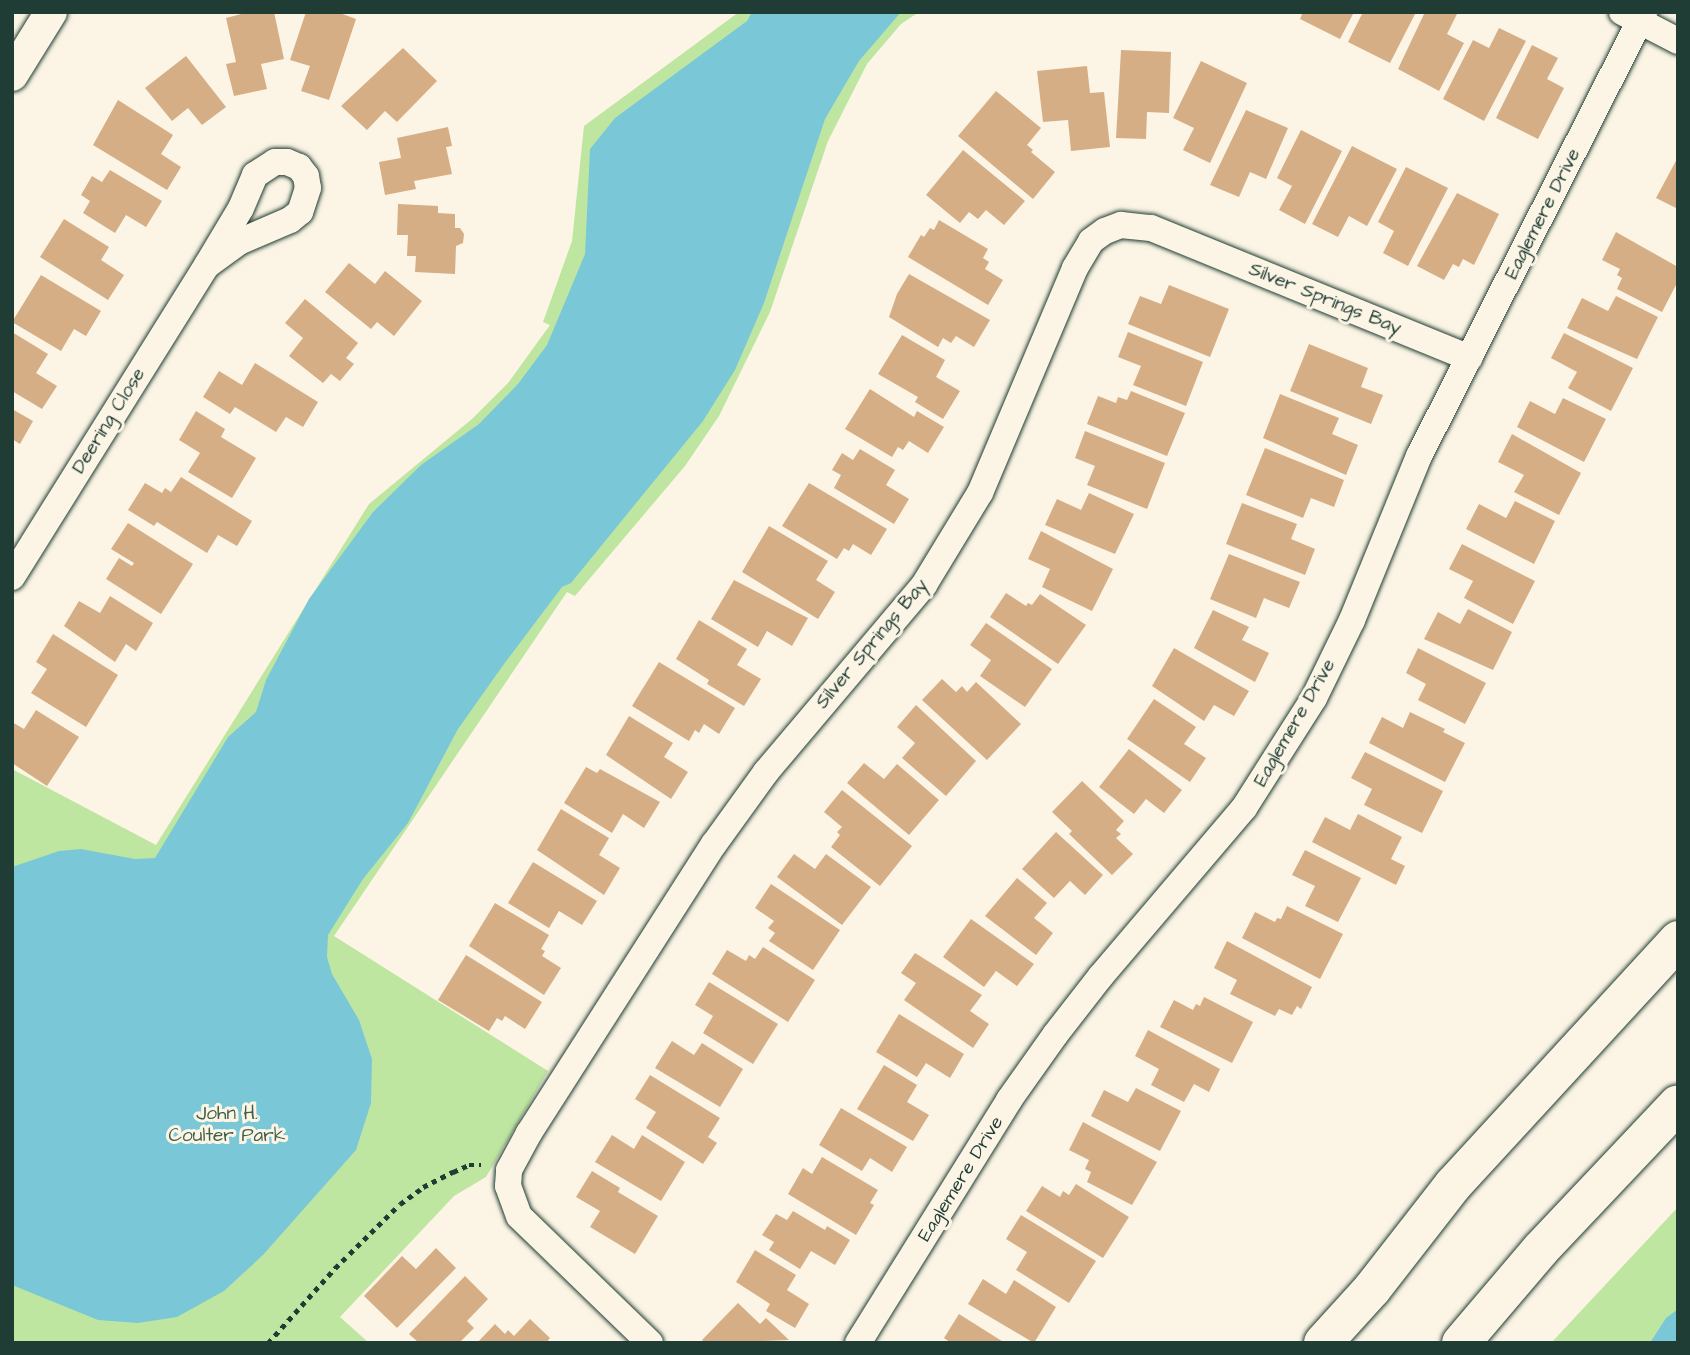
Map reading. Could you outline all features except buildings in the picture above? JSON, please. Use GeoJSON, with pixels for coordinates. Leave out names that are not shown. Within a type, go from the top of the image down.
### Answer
{"type":"FeatureCollection","features":[{"type":"Feature","properties":{"kind":"main road"},"geometry":{"type":"LineString","coordinates":[[1323,1343],[1372,1289],[1471,1164],[1678,940]]}},
{"type":"Feature","properties":{"kind":"main road"},"geometry":{"type":"LineString","coordinates":[[1462,1342],[1541,1249],[1678,1104]]}},
{"type":"Feature","properties":{"kind":"street"},"geometry":{"type":"LineString","coordinates":[[12,75],[51,12]]}},
{"type":"Feature","properties":{"kind":"street"},"geometry":{"type":"LineString","coordinates":[[1635,15],[1678,41]]}},
{"type":"Feature","properties":{"kind":"street","name":"Eaglemere Drive"},"geometry":{"type":"LineString","coordinates":[[858,1343],[1010,1100],[1055,1035],[1101,976],[1244,808],[1314,698],[1352,620],[1419,456],[1470,359],[1635,15]]}},
{"type":"Feature","properties":{"kind":"street","name":"Silver Springs Bay"},"geometry":{"type":"LineString","coordinates":[[509,1174],[523,1143],[714,844],[766,772],[924,585],[980,493],[1075,268],[1091,242],[1105,231],[1121,225],[1151,228],[1470,359]]}},
{"type":"Feature","properties":{"kind":"street","name":"Deering Close"},"geometry":{"type":"LineString","coordinates":[[12,578],[206,265]]}},
{"type":"Feature","properties":{"kind":"street"},"geometry":{"type":"LineString","coordinates":[[509,1174],[508,1186],[519,1216],[650,1343]]}},
{"type":"Feature","properties":{"kind":"path"},"geometry":{"type":"LineString","coordinates":[[268,1343],[334,1268],[400,1204],[423,1186],[470,1165],[483,1165],[509,1174]]}},
{"type":"Feature","properties":{"kind":"green space","name":"John H. Coulter Park"},"geometry":{"type":"Polygon","coordinates":[[[739,12],[919,12],[901,24],[867,64],[828,141],[770,312],[719,416],[685,466],[575,596],[567,592],[334,936],[548,1071],[486,1177],[454,1196],[340,1317],[369,1343],[12,1343],[12,769],[156,845],[369,504],[472,419],[508,383],[550,325],[543,322],[572,241],[584,126],[739,12]]]}},
{"type":"Feature","properties":{"kind":"green space"},"geometry":{"type":"Polygon","coordinates":[[[1678,1207],[1678,1343],[1551,1343],[1678,1207]]]}},
{"type":"Feature","properties":{"kind":"water","name":"John H. Coulter Park"},"geometry":{"type":"Polygon","coordinates":[[[752,12],[901,12],[859,61],[825,119],[764,303],[735,370],[703,421],[571,583],[562,587],[504,664],[458,729],[408,823],[363,879],[328,935],[327,957],[332,974],[359,1020],[372,1059],[371,1103],[356,1150],[263,1255],[224,1291],[177,1317],[138,1323],[98,1320],[12,1285],[12,867],[59,851],[81,849],[135,859],[155,858],[228,737],[256,712],[266,680],[309,599],[373,512],[421,465],[479,424],[518,384],[547,345],[585,254],[590,149],[615,118],[747,21],[752,12]]]}},
{"type":"Feature","properties":{"kind":"water"},"geometry":{"type":"Polygon","coordinates":[[[1678,1309],[1678,1343],[1650,1343],[1666,1318],[1678,1309]]]}}]}
